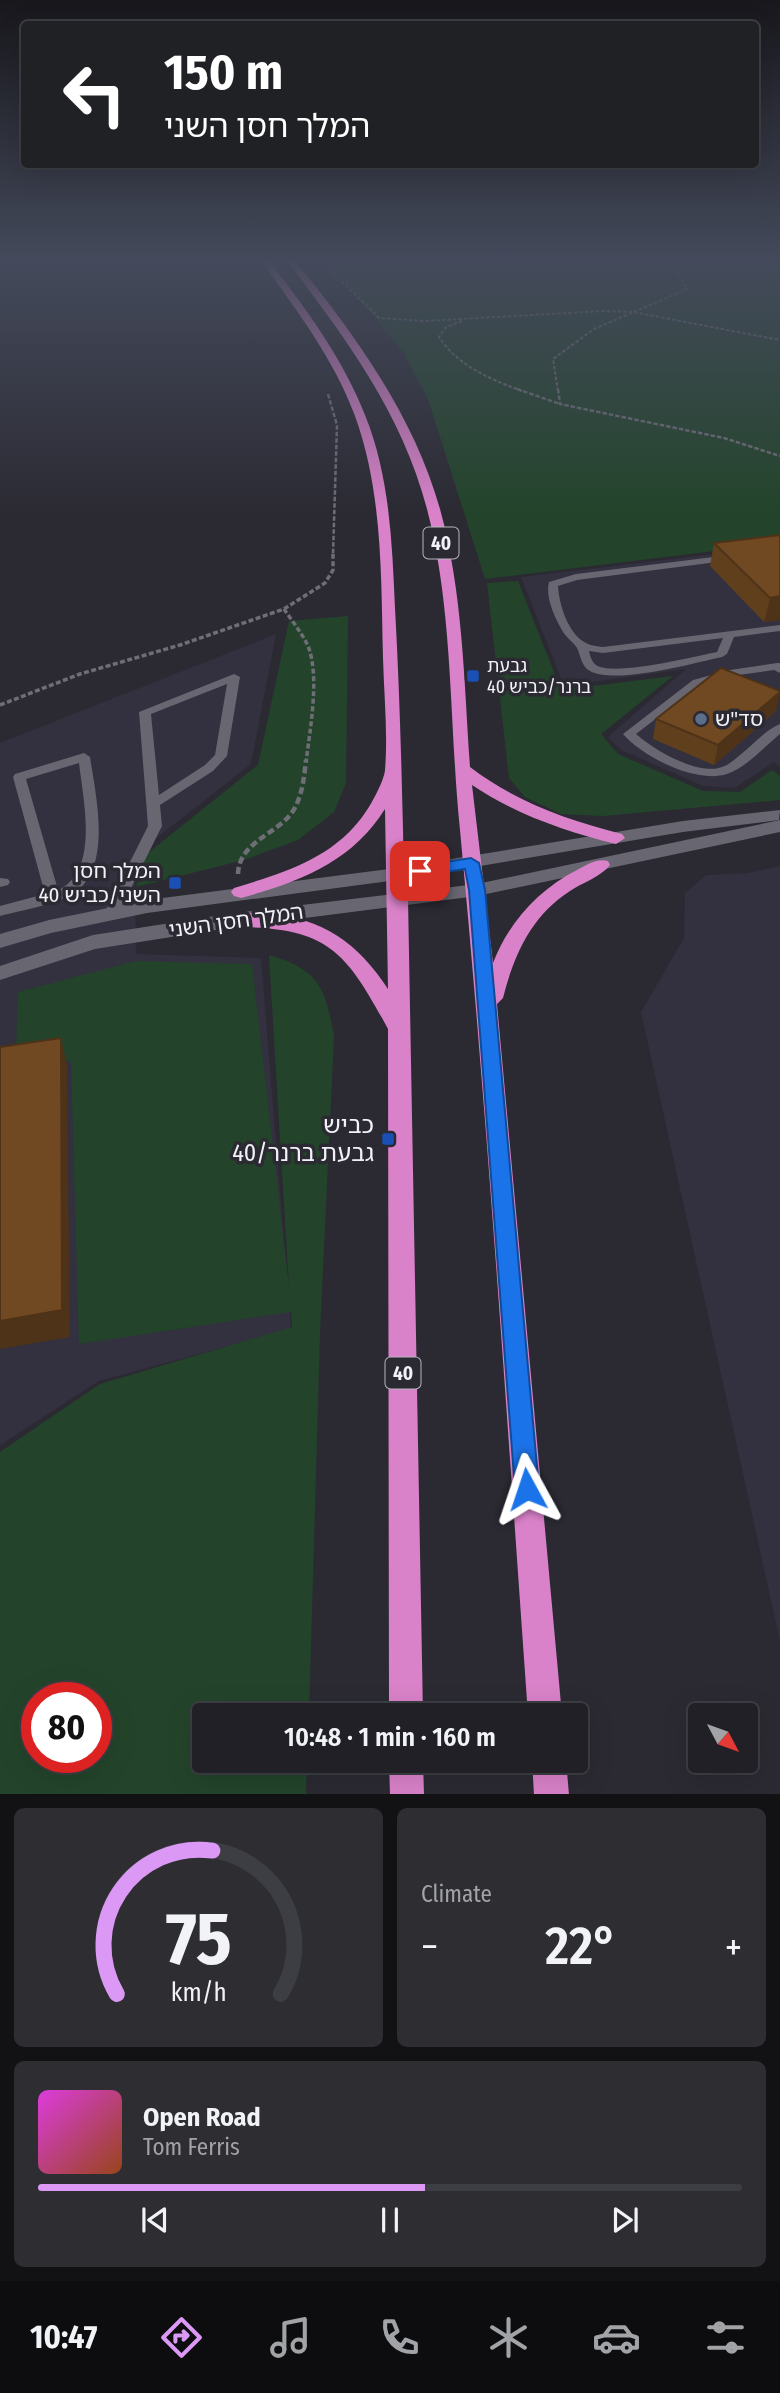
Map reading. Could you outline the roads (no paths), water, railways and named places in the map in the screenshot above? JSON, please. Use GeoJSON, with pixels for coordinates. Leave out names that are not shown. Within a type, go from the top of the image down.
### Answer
{"type":"FeatureCollection","features":[{"type":"Feature","properties":{"kind":"highway","name":"40"},"geometry":{"type":"LineString","coordinates":[[326,346],[360,416],[376,465],[385,524],[398,900],[406,1703]]}},
{"type":"Feature","properties":{"kind":"highway","name":"40"},"geometry":{"type":"LineString","coordinates":[[356,346],[379,383],[415,457],[433,507],[446,566],[462,769],[471,863],[477,890],[489,1026],[544,1703]]}},
{"type":"Feature","properties":{"kind":"highway"},"geometry":{"type":"LineString","coordinates":[[462,769],[489,790],[528,812],[616,838]]}},
{"type":"Feature","properties":{"kind":"highway"},"geometry":{"type":"LineString","coordinates":[[241,892],[306,870],[332,857],[351,843],[374,813],[393,770]]}},
{"type":"Feature","properties":{"kind":"highway"},"geometry":{"type":"LineString","coordinates":[[489,1026],[490,1006],[498,975],[517,933],[544,898],[562,885],[601,865]]}},
{"type":"Feature","properties":{"kind":"highway"},"geometry":{"type":"LineString","coordinates":[[235,919],[287,923],[308,928],[330,940],[350,954],[380,991],[400,1032]]}},
{"type":"Feature","properties":{"kind":"highway"},"geometry":{"type":"LineString","coordinates":[[407,1773],[407,1794]]}},
{"type":"Feature","properties":{"kind":"highway"},"geometry":{"type":"LineString","coordinates":[[550,1773],[552,1794]]}},
{"type":"Feature","properties":{"kind":"street","name":"המלך חסן השני"},"geometry":{"type":"LineString","coordinates":[[0,941],[113,910],[395,874],[616,838],[780,815]]}},
{"type":"Feature","properties":{"kind":"street","name":"המלך חסן השני"},"geometry":{"type":"LineString","coordinates":[[0,973],[93,943],[235,919],[477,890],[780,826]]}},
{"type":"Feature","properties":{"kind":"lane"},"geometry":{"type":"LineString","coordinates":[[730,634],[722,654],[614,673],[595,670],[587,664],[582,646],[571,635],[552,593],[553,584],[576,577],[739,556]]}},
{"type":"Feature","properties":{"kind":"lane"},"geometry":{"type":"LineString","coordinates":[[582,646],[603,650],[780,628]]}},
{"type":"Feature","properties":{"kind":"lane"},"geometry":{"type":"LineString","coordinates":[[778,731],[725,771],[701,772],[642,748],[629,734],[697,682],[730,673],[779,667]]}},
{"type":"Feature","properties":{"kind":"lane"},"geometry":{"type":"LineString","coordinates":[[113,910],[155,826],[153,804],[145,712],[234,677],[221,756],[209,768],[153,804]]}},
{"type":"Feature","properties":{"kind":"lane"},"geometry":{"type":"LineString","coordinates":[[0,911],[68,891],[84,873],[94,837],[84,757],[19,777],[52,895]]}},
{"type":"Feature","properties":{"kind":"place","name":"גבעת ברנר/כביש 40"},"geometry":{"type":"Point","coordinates":[473,676]}},
{"type":"Feature","properties":{"kind":"place","name":"סד\"ש"},"geometry":{"type":"Point","coordinates":[701,719]}},
{"type":"Feature","properties":{"kind":"place","name":"המלך חסן השני/כביש 40"},"geometry":{"type":"Point","coordinates":[175,883]}},
{"type":"Feature","properties":{"kind":"place","name":"כביש 40/גבעת ברנר"},"geometry":{"type":"Point","coordinates":[388,1139]}}]}
